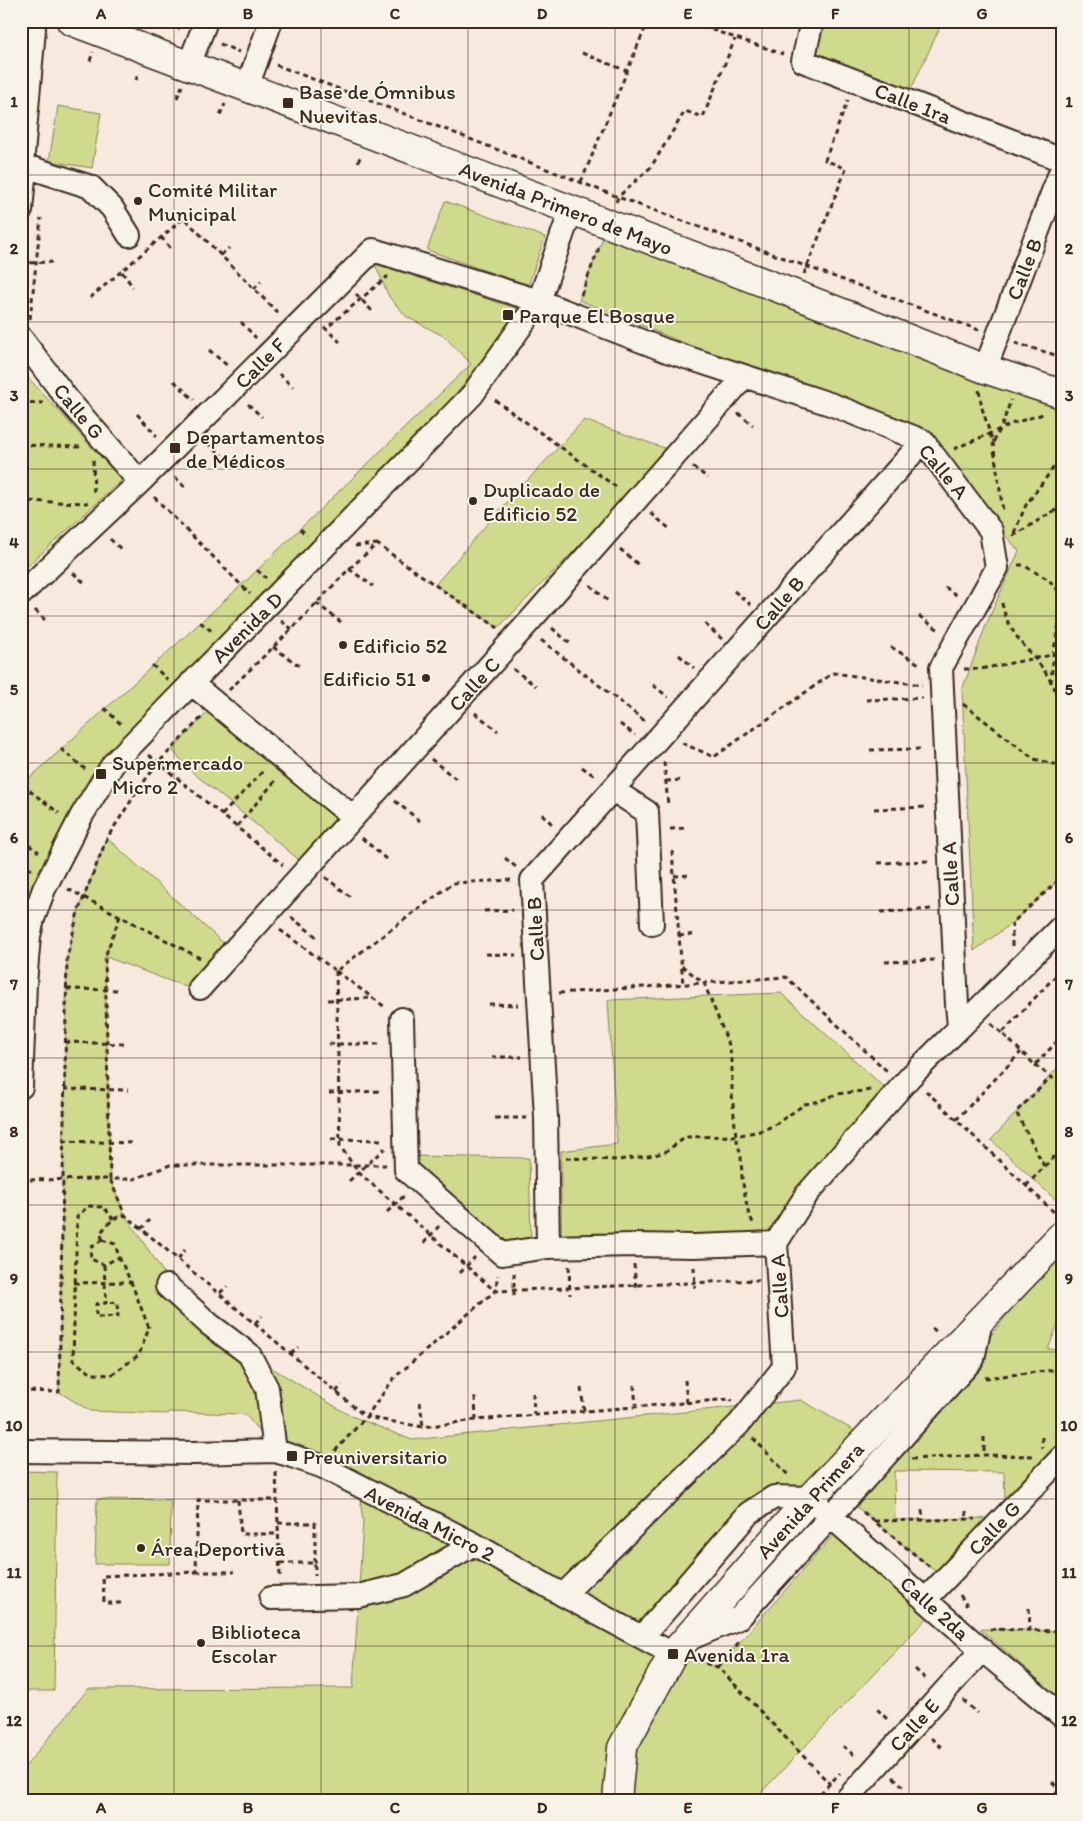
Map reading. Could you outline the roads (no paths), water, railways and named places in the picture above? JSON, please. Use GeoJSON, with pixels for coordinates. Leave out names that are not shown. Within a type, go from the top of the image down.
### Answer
{"type":"FeatureCollection","features":[{"type":"Feature","properties":{"kind":"main road","name":"Avenida Primero de Mayo"},"geometry":{"type":"LineString","coordinates":[[71,21],[114,29],[190,66],[794,294],[982,377],[1054,404]]}},
{"type":"Feature","properties":{"kind":"main road","name":"Avenida Primera"},"geometry":{"type":"LineString","coordinates":[[617,1800],[622,1748],[679,1647],[810,1498],[982,1316],[1062,1235]]}},
{"type":"Feature","properties":{"kind":"street"},"geometry":{"type":"LineString","coordinates":[[27,21],[34,29],[22,165],[31,213]]}},
{"type":"Feature","properties":{"kind":"street"},"geometry":{"type":"LineString","coordinates":[[247,87],[271,21]]}},
{"type":"Feature","properties":{"kind":"street","name":"Calle 1ra"},"geometry":{"type":"LineString","coordinates":[[812,21],[802,60],[1062,160]]}},
{"type":"Feature","properties":{"kind":"street"},"geometry":{"type":"LineString","coordinates":[[190,66],[203,29]]}},
{"type":"Feature","properties":{"kind":"street"},"geometry":{"type":"LineString","coordinates":[[22,165],[91,186],[112,208],[129,234]]}},
{"type":"Feature","properties":{"kind":"street","name":"Calle B"},"geometry":{"type":"LineString","coordinates":[[982,377],[1062,168]]}},
{"type":"Feature","properties":{"kind":"street","name":"Avenida D"},"geometry":{"type":"LineString","coordinates":[[21,1087],[24,984],[33,918],[44,890],[76,827],[113,764],[472,395],[539,301],[571,210]]}},
{"type":"Feature","properties":{"kind":"street","name":"Calle F"},"geometry":{"type":"LineString","coordinates":[[21,594],[140,482],[373,250],[539,301]]}},
{"type":"Feature","properties":{"kind":"street","name":"Calle A"},"geometry":{"type":"LineString","coordinates":[[539,301],[667,351],[833,405],[923,441],[991,531],[996,568],[942,683],[959,1026],[906,1082],[808,1194],[770,1243],[784,1367],[739,1424],[563,1595]]}},
{"type":"Feature","properties":{"kind":"street","name":"Calle G"},"geometry":{"type":"LineString","coordinates":[[26,331],[68,400],[140,482]]}},
{"type":"Feature","properties":{"kind":"street","name":"Calle C"},"geometry":{"type":"LineString","coordinates":[[200,988],[310,866],[355,826],[379,789],[574,572],[744,377]]}},
{"type":"Feature","properties":{"kind":"street","name":"Calle B"},"geometry":{"type":"LineString","coordinates":[[558,1247],[546,1156],[546,1117],[532,880],[612,790],[667,737],[923,441]]}},
{"type":"Feature","properties":{"kind":"street"},"geometry":{"type":"LineString","coordinates":[[191,683],[355,826]]}},
{"type":"Feature","properties":{"kind":"street"},"geometry":{"type":"LineString","coordinates":[[612,790],[646,812],[652,924]]}},
{"type":"Feature","properties":{"kind":"street"},"geometry":{"type":"LineString","coordinates":[[959,1026],[1062,926]]}},
{"type":"Feature","properties":{"kind":"street"},"geometry":{"type":"LineString","coordinates":[[402,1019],[399,1141],[406,1170],[502,1254],[558,1247],[694,1246],[770,1243]]}},
{"type":"Feature","properties":{"kind":"street"},"geometry":{"type":"LineString","coordinates":[[167,1286],[209,1324],[249,1354],[267,1388],[275,1452]]}},
{"type":"Feature","properties":{"kind":"street"},"geometry":{"type":"LineString","coordinates":[[679,1647],[739,1618],[973,1360],[982,1316]]}},
{"type":"Feature","properties":{"kind":"street","name":"Avenida Micro 2"},"geometry":{"type":"LineString","coordinates":[[21,1450],[194,1453],[275,1452],[321,1466],[474,1544],[563,1595],[642,1636],[679,1647]]}},
{"type":"Feature","properties":{"kind":"street","name":"Calle G"},"geometry":{"type":"LineString","coordinates":[[925,1600],[1061,1457]]}},
{"type":"Feature","properties":{"kind":"street"},"geometry":{"type":"LineString","coordinates":[[642,1636],[749,1513],[774,1497],[810,1498]]}},
{"type":"Feature","properties":{"kind":"street","name":"Calle 2da"},"geometry":{"type":"LineString","coordinates":[[810,1498],[982,1650],[1060,1710]]}},
{"type":"Feature","properties":{"kind":"street"},"geometry":{"type":"LineString","coordinates":[[276,1598],[358,1596],[404,1585],[474,1544]]}},
{"type":"Feature","properties":{"kind":"street","name":"Calle E"},"geometry":{"type":"LineString","coordinates":[[846,1800],[982,1650]]}},
{"type":"Feature","properties":{"kind":"place","name":"Base de Ómnibus Nuevitas"},"geometry":{"type":"Point","coordinates":[288,103]}},
{"type":"Feature","properties":{"kind":"place","name":"Comité Militar Municipal"},"geometry":{"type":"Point","coordinates":[138,201]}},
{"type":"Feature","properties":{"kind":"place","name":"Parque El Bosque"},"geometry":{"type":"Point","coordinates":[508,315]}},
{"type":"Feature","properties":{"kind":"place","name":"Departamentos de Médicos"},"geometry":{"type":"Point","coordinates":[175,448]}},
{"type":"Feature","properties":{"kind":"place","name":"Duplicado de Edificio 52"},"geometry":{"type":"Point","coordinates":[473,501]}},
{"type":"Feature","properties":{"kind":"place","name":"Edificio 52"},"geometry":{"type":"Point","coordinates":[343,645]}},
{"type":"Feature","properties":{"kind":"place","name":"Edificio 51"},"geometry":{"type":"Point","coordinates":[426,678]}},
{"type":"Feature","properties":{"kind":"place","name":"Supermercado Micro 2"},"geometry":{"type":"Point","coordinates":[101,774]}},
{"type":"Feature","properties":{"kind":"place","name":"Preuniversitario"},"geometry":{"type":"Point","coordinates":[292,1456]}},
{"type":"Feature","properties":{"kind":"place","name":"Área Deportiva"},"geometry":{"type":"Point","coordinates":[141,1548]}},
{"type":"Feature","properties":{"kind":"place","name":"Biblioteca Escolar"},"geometry":{"type":"Point","coordinates":[201,1643]}},
{"type":"Feature","properties":{"kind":"place","name":"Avenida 1ra"},"geometry":{"type":"Point","coordinates":[673,1654]}}]}
